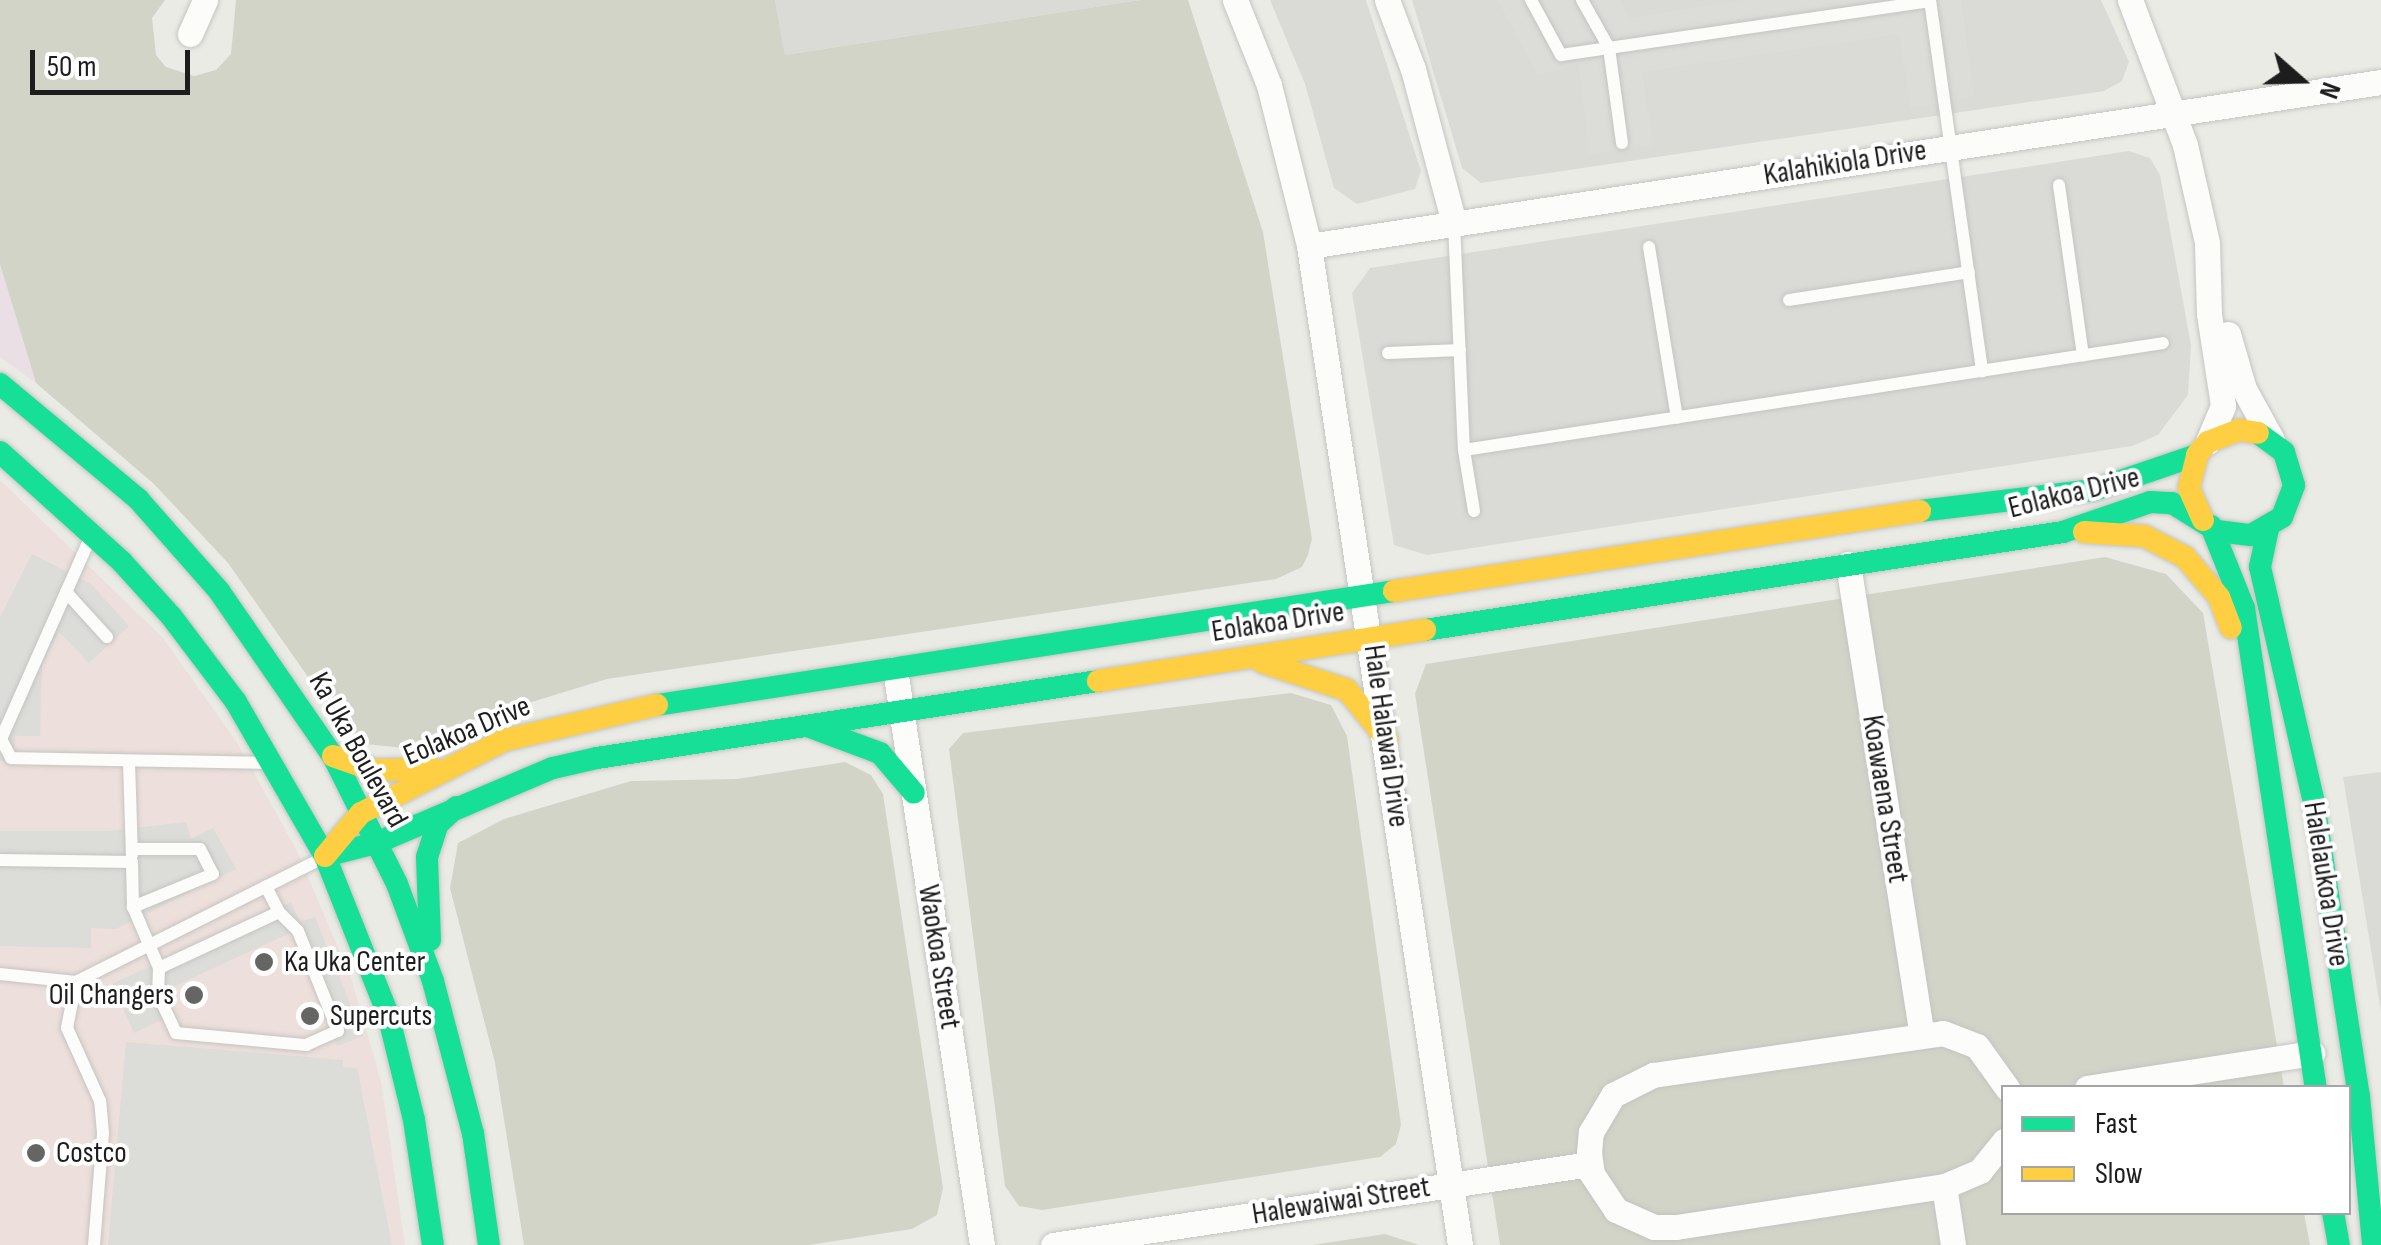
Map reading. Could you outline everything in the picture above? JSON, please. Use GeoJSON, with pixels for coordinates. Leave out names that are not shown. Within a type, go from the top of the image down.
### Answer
{"type":"FeatureCollection","features":[{"type":"Feature","properties":{"kind":"street"},"geometry":{"type":"LineString","coordinates":[[190,34],[205,0]]}},
{"type":"Feature","properties":{"kind":"street","name":"Hale Halawai Drive"},"geometry":{"type":"LineString","coordinates":[[1235,0],[1269,84],[1309,246],[1365,596],[1460,1245]]}},
{"type":"Feature","properties":{"kind":"street"},"geometry":{"type":"LineString","coordinates":[[1387,0],[1454,222]]}},
{"type":"Feature","properties":{"kind":"street"},"geometry":{"type":"LineString","coordinates":[[2130,0],[2174,113],[2210,268],[2209,314],[2224,406],[2202,448],[2188,488],[2207,523],[2234,536],[2268,529],[2282,517],[2294,484],[2284,452],[2272,440],[2244,389],[2223,288],[2210,268]]}},
{"type":"Feature","properties":{"kind":"street","name":"Kalahikiola Drive"},"geometry":{"type":"LineString","coordinates":[[1309,246],[2381,82]]}},
{"type":"Feature","properties":{"kind":"street","name":"Ka Uka Boulevard"},"geometry":{"type":"LineString","coordinates":[[0,384],[138,499],[219,591],[333,756],[376,844],[432,981],[472,1133],[489,1245]]}},
{"type":"Feature","properties":{"kind":"street"},"geometry":{"type":"LineString","coordinates":[[2202,448],[2240,430],[2272,440]]}},
{"type":"Feature","properties":{"kind":"street","name":"Eolakoa Drive"},"geometry":{"type":"LineString","coordinates":[[325,856],[361,813],[449,766],[505,740],[624,710],[1886,516],[2094,490],[2202,448]]}},
{"type":"Feature","properties":{"kind":"street"},"geometry":{"type":"LineString","coordinates":[[0,452],[92,533],[171,616],[236,702],[325,856],[388,1014],[414,1120],[433,1245]]}},
{"type":"Feature","properties":{"kind":"street","name":"Eolakoa Drive"},"geometry":{"type":"LineString","coordinates":[[325,856],[376,844],[456,806],[568,765],[901,710],[2063,532],[2150,502],[2172,502],[2207,523]]}},
{"type":"Feature","properties":{"kind":"street"},"geometry":{"type":"LineString","coordinates":[[1793,530],[1825,540],[1848,564],[1857,540],[1886,516]]}},
{"type":"Feature","properties":{"kind":"street","name":"Halelaukoa Drive"},"geometry":{"type":"LineString","coordinates":[[2207,523],[2244,608],[2254,704],[2316,1085]]}},
{"type":"Feature","properties":{"kind":"street","name":"Halelaukoa Drive"},"geometry":{"type":"LineString","coordinates":[[2268,529],[2260,567],[2314,802],[2359,1096],[2373,1245]]}},
{"type":"Feature","properties":{"kind":"street"},"geometry":{"type":"LineString","coordinates":[[2063,532],[2144,536],[2200,570],[2226,612],[2254,704]]}},
{"type":"Feature","properties":{"kind":"street","name":"Koawaena Street"},"geometry":{"type":"LineString","coordinates":[[1848,564],[1922,1034]]}},
{"type":"Feature","properties":{"kind":"street"},"geometry":{"type":"LineString","coordinates":[[1241,658],[1333,682],[1357,698],[1386,738]]}},
{"type":"Feature","properties":{"kind":"street","name":"Waokoa Street"},"geometry":{"type":"LineString","coordinates":[[895,669],[982,1245]]}},
{"type":"Feature","properties":{"kind":"street"},"geometry":{"type":"LineString","coordinates":[[806,725],[880,753],[914,793]]}},
{"type":"Feature","properties":{"kind":"street"},"geometry":{"type":"LineString","coordinates":[[333,756],[373,770],[449,766]]}},
{"type":"Feature","properties":{"kind":"street"},"geometry":{"type":"LineString","coordinates":[[432,981],[427,856],[438,824],[456,806]]}},
{"type":"Feature","properties":{"kind":"street"},"geometry":{"type":"LineString","coordinates":[[2106,1085],[2312,1053],[2327,1039],[2343,994]]}},
{"type":"Feature","properties":{"kind":"street"},"geometry":{"type":"LineString","coordinates":[[2001,1145],[1980,1171],[1944,1186],[1654,1227],[1616,1210],[1590,1164],[1600,1112],[1630,1082],[1922,1034],[1978,1046],[2005,1085]]}},
{"type":"Feature","properties":{"kind":"street"},"geometry":{"type":"LineString","coordinates":[[2312,1053],[2335,1066],[2350,1085]]}},
{"type":"Feature","properties":{"kind":"street"},"geometry":{"type":"LineString","coordinates":[[2351,1086],[2359,1096]]}},
{"type":"Feature","properties":{"kind":"street"},"geometry":{"type":"LineString","coordinates":[[1450,1184],[1590,1164]]}},
{"type":"Feature","properties":{"kind":"street","name":"Halewaiwai Street"},"geometry":{"type":"LineString","coordinates":[[1053,1245],[1450,1184]]}},
{"type":"Feature","properties":{"kind":"street"},"geometry":{"type":"LineString","coordinates":[[1944,1186],[1954,1245]]}},
{"type":"Feature","properties":{"kind":"street"},"geometry":{"type":"LineString","coordinates":[[2334,1215],[2339,1245]]}},
{"type":"Feature","properties":{"kind":"lane"},"geometry":{"type":"LineString","coordinates":[[1531,0],[1560,55],[1930,0],[1982,370]]}},
{"type":"Feature","properties":{"kind":"lane"},"geometry":{"type":"LineString","coordinates":[[1582,0],[1609,48],[1622,143]]}},
{"type":"Feature","properties":{"kind":"lane"},"geometry":{"type":"LineString","coordinates":[[2060,185],[2083,355]]}},
{"type":"Feature","properties":{"kind":"lane"},"geometry":{"type":"LineString","coordinates":[[1454,222],[1464,450],[1474,511]]}},
{"type":"Feature","properties":{"kind":"lane"},"geometry":{"type":"LineString","coordinates":[[1649,248],[1677,418]]}},
{"type":"Feature","properties":{"kind":"lane"},"geometry":{"type":"LineString","coordinates":[[1789,300],[1969,272]]}},
{"type":"Feature","properties":{"kind":"lane"},"geometry":{"type":"LineString","coordinates":[[1464,450],[2163,343]]}},
{"type":"Feature","properties":{"kind":"lane"},"geometry":{"type":"LineString","coordinates":[[1388,352],[1460,350]]}},
{"type":"Feature","properties":{"kind":"lane"},"geometry":{"type":"LineString","coordinates":[[92,533],[1,739],[11,758],[272,763]]}},
{"type":"Feature","properties":{"kind":"lane"},"geometry":{"type":"LineString","coordinates":[[66,592],[108,638]]}},
{"type":"Feature","properties":{"kind":"lane"},"geometry":{"type":"LineString","coordinates":[[130,762],[133,907],[160,968],[158,994],[176,1033],[306,1045],[338,1031],[298,931],[279,912],[266,886]]}},
{"type":"Feature","properties":{"kind":"lane"},"geometry":{"type":"LineString","coordinates":[[0,860],[200,849],[214,874],[133,907]]}},
{"type":"Feature","properties":{"kind":"lane"},"geometry":{"type":"LineString","coordinates":[[0,974],[76,982],[325,856]]}},
{"type":"Feature","properties":{"kind":"lane"},"geometry":{"type":"LineString","coordinates":[[160,968],[279,912]]}},
{"type":"Feature","properties":{"kind":"lane"},"geometry":{"type":"LineString","coordinates":[[76,982],[67,1028],[100,1101],[103,1133],[94,1245]]}},
{"type":"Feature","properties":{"kind":"shaded area"},"geometry":{"type":"Polygon","coordinates":[[[0,0],[165,0],[152,18],[156,55],[166,67],[194,76],[216,70],[231,54],[236,0],[775,0],[785,55],[1140,0],[1188,0],[1263,232],[1312,539],[1308,555],[1302,567],[1276,579],[607,679],[446,728],[405,748],[365,744],[346,731],[228,563],[154,484],[36,383],[0,264],[0,0]]]}},
{"type":"Feature","properties":{"kind":"shaded area"},"geometry":{"type":"Polygon","coordinates":[[[775,0],[1140,0],[785,55],[775,0]]]}},
{"type":"Feature","properties":{"kind":"shaded area"},"geometry":{"type":"Polygon","coordinates":[[[1270,0],[1366,0],[1421,171],[1415,189],[1357,204],[1334,188],[1305,84],[1270,0]]]}},
{"type":"Feature","properties":{"kind":"shaded area"},"geometry":{"type":"Polygon","coordinates":[[[1412,0],[2101,0],[2129,62],[2122,81],[2104,91],[1481,183],[1462,168],[1412,0]]]}},
{"type":"Feature","properties":{"kind":"shaded area"},"geometry":{"type":"Polygon","coordinates":[[[1497,0],[1619,0],[1629,18],[1743,0],[1961,0],[1974,96],[1911,108],[1899,34],[1642,72],[1653,145],[1589,154],[1579,65],[1538,74],[1497,0]]]}},
{"type":"Feature","properties":{"kind":"shaded area"},"geometry":{"type":"Polygon","coordinates":[[[2129,151],[2150,158],[2160,175],[2191,345],[2188,395],[2158,435],[2132,446],[1427,555],[1394,545],[1352,293],[1370,268],[2129,151]]]}},
{"type":"Feature","properties":{"kind":"shaded area"},"geometry":{"type":"Polygon","coordinates":[[[0,264],[36,383],[0,357],[0,264]]]}},
{"type":"Feature","properties":{"kind":"shaded area"},"geometry":{"type":"Polygon","coordinates":[[[0,480],[163,638],[238,744],[296,849],[351,978],[381,1081],[405,1245],[0,1245],[0,480]]]}},
{"type":"Feature","properties":{"kind":"shaded area"},"geometry":{"type":"Polygon","coordinates":[[[32,554],[91,584],[129,626],[89,663],[59,632],[42,664],[40,736],[15,736],[14,762],[0,761],[0,617],[32,554]]]}},
{"type":"Feature","properties":{"kind":"shaded area"},"geometry":{"type":"Polygon","coordinates":[[[2105,557],[2166,574],[2203,613],[2284,1085],[2001,1085],[2001,1215],[2304,1215],[2310,1245],[1500,1245],[1415,694],[1426,664],[2105,557]]]}},
{"type":"Feature","properties":{"kind":"shaded area"},"geometry":{"type":"Polygon","coordinates":[[[1291,693],[1331,705],[1347,736],[1401,1125],[1396,1144],[1380,1157],[1042,1210],[1019,1206],[1005,1186],[949,749],[963,733],[1291,693]]]}},
{"type":"Feature","properties":{"kind":"shaded area"},"geometry":{"type":"Polygon","coordinates":[[[845,762],[871,775],[883,794],[943,1188],[937,1215],[912,1229],[809,1245],[524,1245],[495,1063],[450,888],[458,843],[504,819],[631,781],[737,779],[845,762]]]}},
{"type":"Feature","properties":{"kind":"shaded area"},"geometry":{"type":"Polygon","coordinates":[[[2381,772],[2381,1012],[2343,777],[2381,772]]]}},
{"type":"Feature","properties":{"kind":"shaded area"},"geometry":{"type":"Polygon","coordinates":[[[186,822],[191,839],[213,828],[236,869],[116,929],[91,928],[91,948],[0,946],[0,831],[109,831],[186,822]]]}},
{"type":"Feature","properties":{"kind":"shaded area"},"geometry":{"type":"Polygon","coordinates":[[[291,902],[300,922],[315,917],[363,1036],[337,1046],[292,932],[162,992],[172,1015],[134,1033],[112,984],[291,902]]]}},
{"type":"Feature","properties":{"kind":"shaded area"},"geometry":{"type":"Polygon","coordinates":[[[126,1042],[343,1060],[343,1067],[357,1068],[392,1245],[108,1245],[126,1042]]]}},
{"type":"Feature","properties":{"kind":"shaded area"},"geometry":{"type":"Polygon","coordinates":[[[1385,1234],[1419,1245],[1312,1245],[1385,1234]]]}},
{"type":"Feature","properties":{"kind":"traffic: fast"},"geometry":{"type":"LineString","coordinates":[[0,384],[138,499],[219,591],[333,756],[397,884],[433,981],[473,1133],[489,1245]]}},
{"type":"Feature","properties":{"kind":"traffic: fast"},"geometry":{"type":"LineString","coordinates":[[1425,630],[2063,532],[2150,502],[2172,503],[2217,531],[2251,535],[2282,517],[2294,485],[2284,452],[2258,433]]}},
{"type":"Feature","properties":{"kind":"traffic: fast"},"geometry":{"type":"LineString","coordinates":[[0,452],[122,562],[171,616],[236,702],[325,856],[388,1014],[414,1120],[433,1245]]}},
{"type":"Feature","properties":{"kind":"traffic: fast"},"geometry":{"type":"LineString","coordinates":[[1920,511],[2094,490],[2197,455]]}},
{"type":"Feature","properties":{"kind":"traffic: fast"},"geometry":{"type":"LineString","coordinates":[[2211,526],[2244,608],[2316,1085]]}},
{"type":"Feature","properties":{"kind":"traffic: fast"},"geometry":{"type":"LineString","coordinates":[[2268,529],[2260,567],[2314,803],[2359,1096],[2373,1245]]}},
{"type":"Feature","properties":{"kind":"traffic: fast"},"geometry":{"type":"LineString","coordinates":[[657,705],[1394,591]]}},
{"type":"Feature","properties":{"kind":"traffic: fast"},"geometry":{"type":"LineString","coordinates":[[325,856],[376,843],[553,768],[597,758],[1098,681]]}},
{"type":"Feature","properties":{"kind":"traffic: fast"},"geometry":{"type":"LineString","coordinates":[[807,726],[880,753],[914,793]]}},
{"type":"Feature","properties":{"kind":"traffic: fast"},"geometry":{"type":"LineString","coordinates":[[430,940],[427,857],[438,824],[456,807]]}},
{"type":"Feature","properties":{"kind":"traffic: fast"},"geometry":{"type":"LineString","coordinates":[[2334,1215],[2339,1245]]}},
{"type":"Feature","properties":{"kind":"traffic: slow"},"geometry":{"type":"LineString","coordinates":[[2203,520],[2189,488],[2197,455],[2208,442],[2240,430],[2258,433]]}},
{"type":"Feature","properties":{"kind":"traffic: slow"},"geometry":{"type":"LineString","coordinates":[[1394,591],[1920,511]]}},
{"type":"Feature","properties":{"kind":"traffic: slow"},"geometry":{"type":"LineString","coordinates":[[2084,532],[2144,536],[2185,557],[2219,597],[2231,628]]}},
{"type":"Feature","properties":{"kind":"traffic: slow"},"geometry":{"type":"LineString","coordinates":[[1098,681],[1425,630]]}},
{"type":"Feature","properties":{"kind":"traffic: slow"},"geometry":{"type":"LineString","coordinates":[[1262,662],[1347,690],[1387,739]]}},
{"type":"Feature","properties":{"kind":"traffic: slow"},"geometry":{"type":"LineString","coordinates":[[325,856],[361,813],[505,740],[657,705]]}},
{"type":"Feature","properties":{"kind":"traffic: slow"},"geometry":{"type":"LineString","coordinates":[[333,756],[373,770],[433,769]]}},
{"type":"Feature","properties":{"kind":"place","name":"Ka Uka Center"},"geometry":{"type":"Point","coordinates":[264,962]}},
{"type":"Feature","properties":{"kind":"place","name":"Oil Changers"},"geometry":{"type":"Point","coordinates":[194,995]}},
{"type":"Feature","properties":{"kind":"place","name":"Supercuts"},"geometry":{"type":"Point","coordinates":[310,1016]}},
{"type":"Feature","properties":{"kind":"place","name":"Costco"},"geometry":{"type":"Point","coordinates":[36,1153]}}]}
